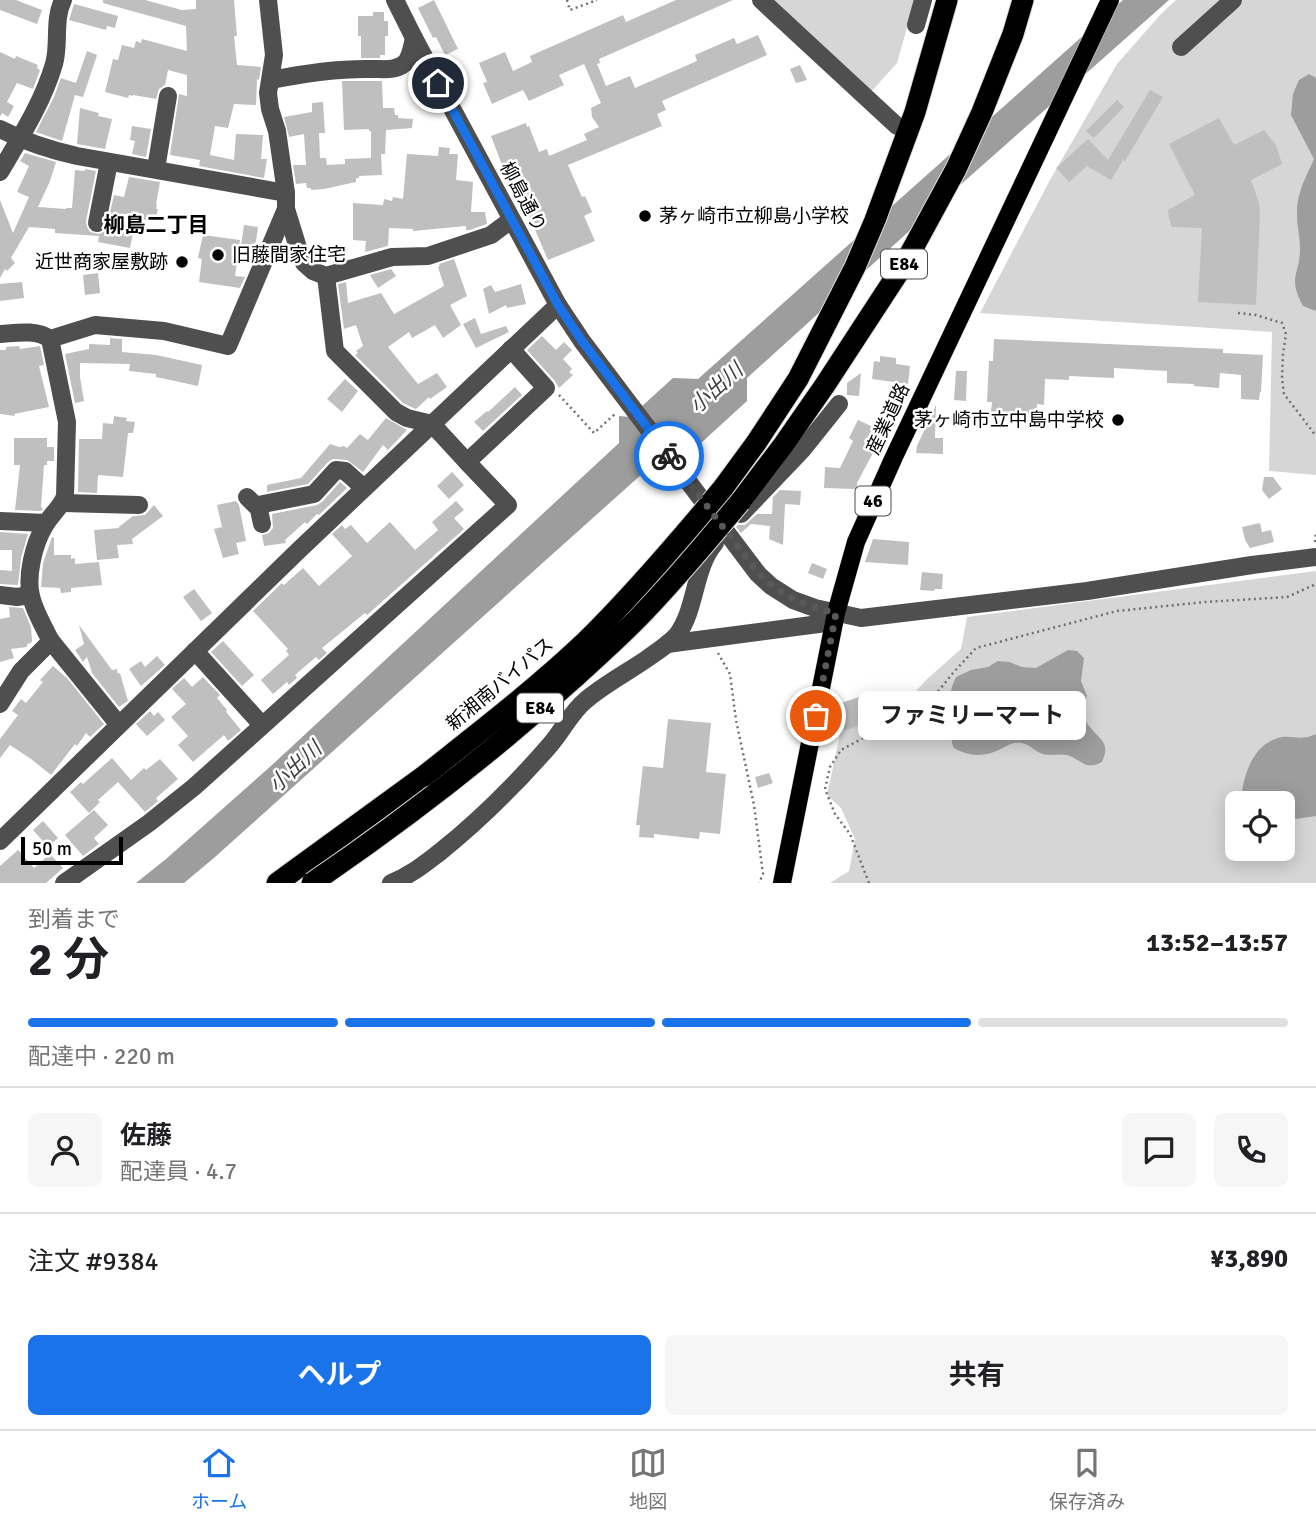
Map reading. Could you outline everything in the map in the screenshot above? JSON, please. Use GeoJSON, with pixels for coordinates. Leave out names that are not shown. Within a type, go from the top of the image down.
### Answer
{"type":"FeatureCollection","features":[{"type":"Feature","properties":{"kind":"highway","name":"新湘南バイパス"},"geometry":{"type":"LineString","coordinates":[[277,883],[424,776],[516,703],[584,642],[682,537],[723,488],[798,379],[855,267],[915,112],[947,0]]}},
{"type":"Feature","properties":{"kind":"highway","name":"E84"},"geometry":{"type":"LineString","coordinates":[[312,883],[480,760],[544,705],[641,615],[740,502],[825,386],[906,261],[956,169],[982,112],[1013,34],[1023,0]]}},
{"type":"Feature","properties":{"kind":"main road","name":"産業道路"},"geometry":{"type":"LineString","coordinates":[[782,883],[835,618],[856,542],[873,500],[1110,0]]}},
{"type":"Feature","properties":{"kind":"street"},"geometry":{"type":"LineString","coordinates":[[0,172],[40,99],[54,63],[57,18],[63,0]]}},
{"type":"Feature","properties":{"kind":"street"},"geometry":{"type":"LineString","coordinates":[[268,0],[274,55],[268,93],[270,109],[277,131],[286,201],[304,263],[313,271],[326,276],[392,257],[428,256],[491,235],[511,220]]}},
{"type":"Feature","properties":{"kind":"street","name":"柳島通り"},"geometry":{"type":"LineString","coordinates":[[395,0],[558,305],[725,531]]}},
{"type":"Feature","properties":{"kind":"street"},"geometry":{"type":"LineString","coordinates":[[761,0],[897,126]]}},
{"type":"Feature","properties":{"kind":"street"},"geometry":{"type":"LineString","coordinates":[[916,25],[923,0]]}},
{"type":"Feature","properties":{"kind":"street"},"geometry":{"type":"LineString","coordinates":[[1181,47],[1233,0]]}},
{"type":"Feature","properties":{"kind":"street"},"geometry":{"type":"LineString","coordinates":[[271,80],[315,71],[393,69],[404,64],[410,57],[414,38]]}},
{"type":"Feature","properties":{"kind":"street"},"geometry":{"type":"LineString","coordinates":[[156,169],[168,96]]}},
{"type":"Feature","properties":{"kind":"street"},"geometry":{"type":"LineString","coordinates":[[0,129],[47,149],[156,169],[286,201]]}},
{"type":"Feature","properties":{"kind":"street"},"geometry":{"type":"LineString","coordinates":[[97,223],[109,162]]}},
{"type":"Feature","properties":{"kind":"street"},"geometry":{"type":"LineString","coordinates":[[50,340],[95,325],[164,331],[228,346],[286,201]]}},
{"type":"Feature","properties":{"kind":"street"},"geometry":{"type":"LineString","coordinates":[[64,883],[149,824],[194,787],[508,505],[432,424],[407,418],[396,412],[335,351],[326,276]]}},
{"type":"Feature","properties":{"kind":"street"},"geometry":{"type":"LineString","coordinates":[[0,841],[364,488],[558,305]]}},
{"type":"Feature","properties":{"kind":"street"},"geometry":{"type":"LineString","coordinates":[[0,334],[30,332],[43,334],[50,340],[67,422],[65,496],[37,540],[30,575],[30,595],[51,641],[119,725]]}},
{"type":"Feature","properties":{"kind":"street"},"geometry":{"type":"LineString","coordinates":[[467,461],[545,388],[511,349]]}},
{"type":"Feature","properties":{"kind":"street"},"geometry":{"type":"LineString","coordinates":[[391,883],[408,876],[460,836],[517,783],[558,736],[575,710],[587,699],[675,637],[688,613],[708,553],[725,531],[803,449],[839,404]]}},
{"type":"Feature","properties":{"kind":"street"},"geometry":{"type":"LineString","coordinates":[[262,523],[252,501],[314,494],[336,470],[345,471],[364,488]]}},
{"type":"Feature","properties":{"kind":"street"},"geometry":{"type":"LineString","coordinates":[[63,503],[139,505]]}},
{"type":"Feature","properties":{"kind":"street"},"geometry":{"type":"LineString","coordinates":[[0,522],[46,523]]}},
{"type":"Feature","properties":{"kind":"street"},"geometry":{"type":"LineString","coordinates":[[725,531],[771,586],[793,600],[835,618]]}},
{"type":"Feature","properties":{"kind":"street"},"geometry":{"type":"LineString","coordinates":[[667,644],[835,618],[860,618],[1087,591],[1316,556]]}},
{"type":"Feature","properties":{"kind":"street"},"geometry":{"type":"LineString","coordinates":[[0,595],[30,595]]}},
{"type":"Feature","properties":{"kind":"street"},"geometry":{"type":"LineString","coordinates":[[2,693],[51,641]]}},
{"type":"Feature","properties":{"kind":"street"},"geometry":{"type":"LineString","coordinates":[[195,652],[262,725]]}},
{"type":"Feature","properties":{"kind":"path"},"geometry":{"type":"LineString","coordinates":[[567,0],[570,10],[597,0]]}},
{"type":"Feature","properties":{"kind":"path"},"geometry":{"type":"LineString","coordinates":[[1238,313],[1282,323],[1286,334],[1282,378],[1284,394],[1316,436]]}},
{"type":"Feature","properties":{"kind":"path"},"geometry":{"type":"LineString","coordinates":[[545,388],[554,390],[594,433],[629,402]]}},
{"type":"Feature","properties":{"kind":"path"},"geometry":{"type":"LineString","coordinates":[[869,883],[850,834],[835,814],[825,789],[830,767],[841,750],[865,737],[897,730],[923,710],[976,648],[1117,611],[1287,597],[1316,584]]}},
{"type":"Feature","properties":{"kind":"path"},"geometry":{"type":"LineString","coordinates":[[704,639],[719,654],[730,674],[736,720],[754,805],[763,874],[759,883]]}},
{"type":"Feature","properties":{"kind":"shaded area"},"geometry":{"type":"Polygon","coordinates":[[[768,0],[915,0],[897,63],[870,93],[768,0]]]}},
{"type":"Feature","properties":{"kind":"shaded area"},"geometry":{"type":"Polygon","coordinates":[[[1176,0],[1316,0],[1316,475],[1269,471],[1272,332],[980,313],[1050,180],[1117,64],[1176,0]]]}},
{"type":"Feature","properties":{"kind":"shaded area"},"geometry":{"type":"Polygon","coordinates":[[[1316,571],[1316,883],[830,883],[849,871],[855,839],[841,808],[827,795],[841,729],[896,713],[927,679],[961,649],[967,617],[1316,571]]]}},
{"type":"Feature","properties":{"kind":"water","name":"小出川"},"geometry":{"type":"Polygon","coordinates":[[[1123,0],[1169,0],[747,378],[747,401],[655,485],[643,473],[184,883],[136,883],[272,765],[619,443],[619,416],[630,417],[673,378],[698,379],[1123,0]]]}},
{"type":"Feature","properties":{"kind":"water"},"geometry":{"type":"Polygon","coordinates":[[[1309,74],[1316,78],[1316,311],[1303,306],[1295,282],[1300,248],[1298,200],[1314,159],[1291,115],[1293,94],[1299,80],[1309,74]]]}},
{"type":"Feature","properties":{"kind":"water"},"geometry":{"type":"Polygon","coordinates":[[[1068,650],[1077,651],[1084,658],[1081,681],[1087,696],[1082,710],[1088,724],[1105,746],[1102,762],[1087,765],[1067,755],[1043,754],[1021,743],[983,755],[965,753],[954,748],[952,736],[956,709],[951,694],[956,677],[998,661],[1036,668],[1068,650]]]}},
{"type":"Feature","properties":{"kind":"water"},"geometry":{"type":"Polygon","coordinates":[[[1316,734],[1316,816],[1295,819],[1295,791],[1242,791],[1250,764],[1261,748],[1278,738],[1316,734]]]}},
{"type":"Feature","properties":{"kind":"building"},"geometry":{"type":"Polygon","coordinates":[[[0,0],[16,0],[42,10],[37,24],[0,10],[0,0]]]}},
{"type":"Feature","properties":{"kind":"building"},"geometry":{"type":"Polygon","coordinates":[[[103,0],[145,0],[182,10],[196,9],[196,0],[234,0],[237,65],[261,67],[259,80],[257,79],[256,105],[234,104],[228,128],[215,126],[210,155],[234,160],[236,134],[263,135],[261,159],[267,159],[264,178],[199,166],[200,160],[170,155],[179,94],[187,96],[187,75],[168,70],[165,85],[159,89],[156,99],[133,95],[128,98],[105,92],[113,59],[118,60],[122,45],[134,48],[136,41],[141,43],[142,39],[187,51],[186,26],[103,3],[103,0]]]}},
{"type":"Feature","properties":{"kind":"building"},"geometry":{"type":"Polygon","coordinates":[[[434,0],[458,49],[445,55],[418,8],[434,0]]]}},
{"type":"Feature","properties":{"kind":"building"},"geometry":{"type":"Polygon","coordinates":[[[676,0],[733,0],[599,59],[600,63],[597,64],[606,86],[630,76],[635,88],[697,61],[695,55],[734,38],[737,44],[758,35],[767,55],[662,101],[666,110],[657,114],[662,126],[568,165],[592,212],[584,216],[595,241],[548,260],[512,176],[507,178],[491,136],[526,123],[539,152],[547,149],[549,156],[587,140],[584,134],[599,127],[592,117],[591,108],[601,103],[584,64],[559,75],[564,85],[529,101],[523,90],[492,104],[483,83],[487,82],[479,63],[505,52],[513,71],[532,62],[530,56],[623,15],[626,22],[676,0]]]}},
{"type":"Feature","properties":{"kind":"building"},"geometry":{"type":"Polygon","coordinates":[[[74,4],[118,16],[115,28],[107,26],[106,30],[69,20],[74,4]]]}},
{"type":"Feature","properties":{"kind":"building"},"geometry":{"type":"Polygon","coordinates":[[[373,12],[384,12],[384,21],[388,21],[385,55],[380,55],[380,58],[361,58],[358,16],[373,16],[373,12]]]}},
{"type":"Feature","properties":{"kind":"building"},"geometry":{"type":"Polygon","coordinates":[[[87,51],[97,55],[83,97],[75,95],[62,141],[36,132],[61,78],[76,83],[87,51]]]}},
{"type":"Feature","properties":{"kind":"building"},"geometry":{"type":"Polygon","coordinates":[[[0,52],[38,65],[40,70],[33,89],[17,83],[7,102],[14,106],[8,117],[2,113],[0,117],[0,52]]]}},
{"type":"Feature","properties":{"kind":"building"},"geometry":{"type":"Polygon","coordinates":[[[800,65],[807,80],[796,83],[790,69],[800,65]]]}},
{"type":"Feature","properties":{"kind":"building"},"geometry":{"type":"Polygon","coordinates":[[[342,81],[382,81],[383,108],[394,108],[398,118],[413,119],[412,128],[386,130],[385,154],[381,154],[382,175],[359,176],[356,182],[311,190],[306,183],[296,184],[293,165],[306,165],[304,134],[289,137],[284,117],[312,112],[312,103],[323,102],[325,133],[319,133],[320,158],[326,158],[327,165],[345,164],[345,159],[371,158],[371,131],[344,130],[342,81]]]}},
{"type":"Feature","properties":{"kind":"building"},"geometry":{"type":"Polygon","coordinates":[[[1150,90],[1163,97],[1111,180],[1087,166],[1069,182],[1056,168],[1088,139],[1108,160],[1150,90]]]}},
{"type":"Feature","properties":{"kind":"building"},"geometry":{"type":"Polygon","coordinates":[[[1117,100],[1124,107],[1094,138],[1086,131],[1117,100]]]}},
{"type":"Feature","properties":{"kind":"building"},"geometry":{"type":"Polygon","coordinates":[[[80,108],[112,119],[105,149],[77,144],[80,108]]]}},
{"type":"Feature","properties":{"kind":"building"},"geometry":{"type":"Polygon","coordinates":[[[1219,118],[1234,145],[1264,130],[1276,145],[1282,164],[1251,180],[1260,214],[1256,305],[1198,302],[1202,228],[1172,227],[1169,219],[1168,210],[1195,195],[1169,144],[1219,118]]]}},
{"type":"Feature","properties":{"kind":"building"},"geometry":{"type":"Polygon","coordinates":[[[132,126],[151,129],[146,157],[132,154],[135,141],[130,140],[132,126]]]}},
{"type":"Feature","properties":{"kind":"building"},"geometry":{"type":"Polygon","coordinates":[[[439,147],[450,148],[449,154],[458,154],[456,180],[473,182],[471,212],[485,212],[487,224],[470,230],[466,230],[466,226],[413,231],[389,228],[388,246],[365,252],[366,241],[353,240],[353,203],[383,205],[384,199],[403,199],[407,154],[438,156],[439,147]]]}},
{"type":"Feature","properties":{"kind":"building"},"geometry":{"type":"Polygon","coordinates":[[[25,153],[56,162],[38,207],[72,208],[75,170],[85,169],[96,171],[86,221],[90,232],[100,234],[106,230],[114,195],[124,197],[129,177],[160,182],[155,222],[136,218],[130,248],[98,242],[99,236],[55,233],[55,229],[29,227],[11,258],[15,263],[7,271],[5,269],[0,278],[0,200],[13,233],[29,197],[17,192],[29,166],[20,161],[25,153]]]}},
{"type":"Feature","properties":{"kind":"building"},"geometry":{"type":"Polygon","coordinates":[[[244,225],[258,227],[255,248],[241,246],[244,225]]]}},
{"type":"Feature","properties":{"kind":"building"},"geometry":{"type":"Polygon","coordinates":[[[203,235],[240,240],[235,276],[245,277],[240,288],[199,282],[202,259],[198,258],[203,235]]]}},
{"type":"Feature","properties":{"kind":"building"},"geometry":{"type":"Polygon","coordinates":[[[454,259],[467,296],[450,305],[461,325],[443,338],[435,325],[412,338],[409,332],[388,347],[418,384],[437,373],[447,387],[430,399],[429,397],[416,409],[403,403],[355,355],[363,346],[356,325],[344,329],[338,284],[346,282],[348,303],[381,293],[394,314],[444,286],[439,264],[454,259]]]}},
{"type":"Feature","properties":{"kind":"building"},"geometry":{"type":"Polygon","coordinates":[[[391,269],[396,276],[378,288],[370,275],[391,269]]]}},
{"type":"Feature","properties":{"kind":"building"},"geometry":{"type":"Polygon","coordinates":[[[98,273],[100,293],[85,295],[83,275],[98,273]]]}},
{"type":"Feature","properties":{"kind":"building"},"geometry":{"type":"Polygon","coordinates":[[[22,282],[24,298],[0,301],[0,284],[22,282]]]}},
{"type":"Feature","properties":{"kind":"building"},"geometry":{"type":"Polygon","coordinates":[[[521,284],[526,304],[507,308],[506,305],[489,314],[483,289],[491,285],[495,292],[521,284]]]}},
{"type":"Feature","properties":{"kind":"building"},"geometry":{"type":"Polygon","coordinates":[[[475,318],[481,334],[506,326],[509,332],[476,348],[463,324],[475,318]]]}},
{"type":"Feature","properties":{"kind":"building"},"geometry":{"type":"Polygon","coordinates":[[[542,336],[556,350],[564,342],[572,350],[563,359],[572,369],[569,372],[573,375],[559,388],[527,350],[542,336]]]}},
{"type":"Feature","properties":{"kind":"building"},"geometry":{"type":"Polygon","coordinates":[[[110,338],[122,339],[122,352],[156,355],[202,365],[198,386],[156,377],[156,374],[129,371],[130,364],[80,363],[84,401],[75,403],[65,354],[89,349],[89,344],[110,345],[110,338]]]}},
{"type":"Feature","properties":{"kind":"building"},"geometry":{"type":"Polygon","coordinates":[[[994,339],[1223,349],[1223,353],[1263,355],[1261,392],[1259,400],[1241,399],[1241,375],[1220,373],[1219,388],[1167,383],[1167,371],[1114,368],[1114,378],[1069,376],[1069,380],[1045,379],[1044,405],[1037,404],[1037,415],[991,413],[992,402],[987,402],[989,361],[993,361],[994,339]]]}},
{"type":"Feature","properties":{"kind":"building"},"geometry":{"type":"Polygon","coordinates":[[[19,346],[20,349],[40,346],[44,365],[39,366],[49,407],[14,414],[15,416],[0,414],[0,350],[19,346]]]}},
{"type":"Feature","properties":{"kind":"building"},"geometry":{"type":"Polygon","coordinates":[[[880,356],[896,358],[896,364],[910,366],[908,384],[872,379],[874,361],[880,362],[880,356]]]}},
{"type":"Feature","properties":{"kind":"building"},"geometry":{"type":"Polygon","coordinates":[[[956,371],[967,371],[966,401],[954,400],[956,371]]]}},
{"type":"Feature","properties":{"kind":"building"},"geometry":{"type":"Polygon","coordinates":[[[861,373],[859,396],[847,395],[847,383],[861,373]]]}},
{"type":"Feature","properties":{"kind":"building"},"geometry":{"type":"Polygon","coordinates":[[[345,379],[358,391],[342,412],[327,399],[345,379]]]}},
{"type":"Feature","properties":{"kind":"building"},"geometry":{"type":"Polygon","coordinates":[[[515,387],[522,395],[483,431],[474,422],[515,387]]]}},
{"type":"Feature","properties":{"kind":"building"},"geometry":{"type":"Polygon","coordinates":[[[936,405],[935,438],[943,438],[943,454],[916,453],[917,446],[936,405]]]}},
{"type":"Feature","properties":{"kind":"building"},"geometry":{"type":"Polygon","coordinates":[[[114,416],[135,422],[133,433],[128,433],[123,477],[98,475],[97,493],[78,492],[79,439],[102,439],[103,423],[113,424],[114,416]]]}},
{"type":"Feature","properties":{"kind":"building"},"geometry":{"type":"Polygon","coordinates":[[[386,418],[407,430],[388,450],[383,445],[363,472],[347,460],[333,459],[308,484],[267,492],[267,485],[301,478],[330,444],[347,448],[360,434],[368,440],[386,418]]]}},
{"type":"Feature","properties":{"kind":"building"},"geometry":{"type":"Polygon","coordinates":[[[858,420],[884,432],[857,483],[857,489],[824,488],[825,467],[840,468],[853,441],[849,438],[858,420]]]}},
{"type":"Feature","properties":{"kind":"building"},"geometry":{"type":"Polygon","coordinates":[[[14,438],[47,438],[47,447],[54,447],[54,461],[47,461],[47,465],[44,465],[41,511],[15,510],[20,465],[14,465],[14,438]]]}},
{"type":"Feature","properties":{"kind":"building"},"geometry":{"type":"Polygon","coordinates":[[[452,472],[464,485],[449,499],[437,486],[452,472]]]}},
{"type":"Feature","properties":{"kind":"building"},"geometry":{"type":"Polygon","coordinates":[[[1264,477],[1273,477],[1282,489],[1269,499],[1262,490],[1264,477]]]}},
{"type":"Feature","properties":{"kind":"building"},"geometry":{"type":"Polygon","coordinates":[[[340,482],[347,488],[319,515],[307,524],[305,522],[285,540],[286,543],[264,546],[262,535],[273,528],[272,514],[317,505],[340,482]]]}},
{"type":"Feature","properties":{"kind":"building"},"geometry":{"type":"Polygon","coordinates":[[[780,490],[801,491],[800,505],[785,504],[783,545],[769,539],[770,526],[751,524],[741,533],[736,527],[738,525],[745,525],[757,514],[772,514],[773,497],[780,490]]]}},
{"type":"Feature","properties":{"kind":"building"},"geometry":{"type":"Polygon","coordinates":[[[236,501],[246,541],[236,543],[239,554],[223,558],[214,529],[222,527],[217,505],[236,501]]]}},
{"type":"Feature","properties":{"kind":"building"},"geometry":{"type":"Polygon","coordinates":[[[456,501],[464,510],[454,518],[464,529],[367,615],[365,613],[322,648],[327,653],[319,660],[316,657],[295,675],[297,678],[289,685],[287,682],[273,694],[261,680],[289,655],[286,651],[288,649],[253,611],[282,583],[284,585],[303,568],[319,586],[352,556],[332,534],[342,525],[345,529],[351,525],[367,543],[390,522],[415,550],[438,530],[432,522],[456,501]]]}},
{"type":"Feature","properties":{"kind":"building"},"geometry":{"type":"Polygon","coordinates":[[[154,505],[163,516],[132,539],[133,544],[117,545],[119,558],[97,560],[94,530],[119,528],[133,516],[145,515],[154,505]]]}},
{"type":"Feature","properties":{"kind":"building"},"geometry":{"type":"Polygon","coordinates":[[[1260,523],[1262,532],[1271,530],[1274,542],[1250,548],[1242,527],[1260,523]]]}},
{"type":"Feature","properties":{"kind":"building"},"geometry":{"type":"Polygon","coordinates":[[[0,532],[28,534],[21,558],[18,585],[0,584],[0,570],[12,571],[12,550],[0,550],[0,532]]]}},
{"type":"Feature","properties":{"kind":"building"},"geometry":{"type":"Polygon","coordinates":[[[52,537],[54,555],[71,555],[71,559],[75,558],[75,564],[99,562],[102,585],[71,588],[71,592],[61,593],[60,588],[41,587],[43,563],[52,537]]]}},
{"type":"Feature","properties":{"kind":"building"},"geometry":{"type":"Polygon","coordinates":[[[873,539],[909,542],[908,565],[865,562],[873,539]]]}},
{"type":"Feature","properties":{"kind":"building"},"geometry":{"type":"Polygon","coordinates":[[[812,563],[827,569],[823,579],[808,573],[812,563]]]}},
{"type":"Feature","properties":{"kind":"building"},"geometry":{"type":"Polygon","coordinates":[[[922,572],[943,574],[942,589],[920,590],[922,572]]]}},
{"type":"Feature","properties":{"kind":"building"},"geometry":{"type":"Polygon","coordinates":[[[194,589],[212,613],[201,621],[183,597],[194,589]]]}},
{"type":"Feature","properties":{"kind":"building"},"geometry":{"type":"Polygon","coordinates":[[[9,607],[23,608],[31,627],[32,641],[27,647],[11,649],[14,658],[0,662],[0,619],[10,617],[9,607]]]}},
{"type":"Feature","properties":{"kind":"building"},"geometry":{"type":"Polygon","coordinates":[[[79,625],[112,670],[117,669],[118,674],[120,673],[128,701],[119,707],[92,673],[87,657],[83,662],[75,650],[84,644],[79,625]]]}},
{"type":"Feature","properties":{"kind":"building"},"geometry":{"type":"Polygon","coordinates":[[[223,641],[254,675],[242,686],[211,652],[223,641]]]}},
{"type":"Feature","properties":{"kind":"building"},"geometry":{"type":"Polygon","coordinates":[[[157,656],[165,665],[141,686],[129,669],[141,661],[145,667],[157,656]]]}},
{"type":"Feature","properties":{"kind":"building"},"geometry":{"type":"Polygon","coordinates":[[[53,666],[67,678],[104,724],[90,737],[86,733],[51,775],[10,745],[0,758],[0,739],[18,715],[12,711],[21,699],[26,703],[43,682],[40,680],[53,666]]]}},
{"type":"Feature","properties":{"kind":"building"},"geometry":{"type":"Polygon","coordinates":[[[203,677],[220,695],[217,698],[241,730],[228,741],[224,735],[193,762],[178,745],[188,736],[171,717],[186,704],[172,689],[184,678],[192,687],[203,677]]]}},
{"type":"Feature","properties":{"kind":"building"},"geometry":{"type":"Polygon","coordinates":[[[874,692],[883,717],[844,731],[835,705],[874,692]]]}},
{"type":"Feature","properties":{"kind":"building"},"geometry":{"type":"Polygon","coordinates":[[[150,711],[154,716],[158,712],[165,720],[147,736],[136,724],[150,711]]]}},
{"type":"Feature","properties":{"kind":"building"},"geometry":{"type":"Polygon","coordinates":[[[668,719],[711,723],[706,772],[726,774],[720,834],[700,832],[699,839],[654,834],[654,838],[639,837],[640,825],[636,825],[643,766],[663,768],[668,719]]]}},
{"type":"Feature","properties":{"kind":"building"},"geometry":{"type":"Polygon","coordinates":[[[112,758],[131,780],[160,759],[178,779],[156,798],[158,801],[145,812],[118,782],[98,800],[100,802],[89,813],[70,792],[112,758]]]}},
{"type":"Feature","properties":{"kind":"building"},"geometry":{"type":"Polygon","coordinates":[[[769,773],[773,783],[758,788],[755,777],[769,773]]]}},
{"type":"Feature","properties":{"kind":"building"},"geometry":{"type":"Polygon","coordinates":[[[94,810],[108,825],[94,838],[99,844],[83,856],[65,835],[94,810]]]}},
{"type":"Feature","properties":{"kind":"building"},"geometry":{"type":"Polygon","coordinates":[[[43,821],[58,838],[48,847],[33,830],[43,821]]]}},
{"type":"Feature","properties":{"kind":"building"},"geometry":{"type":"Polygon","coordinates":[[[18,850],[34,868],[50,854],[63,868],[46,883],[0,883],[0,866],[18,850]]]}},
{"type":"Feature","properties":{"kind":"way so far"},"geometry":{"type":"LineString","coordinates":[[669,456],[725,531],[771,586],[793,600],[836,613],[816,716]]}},
{"type":"Feature","properties":{"kind":"place","name":"茅ヶ崎市立柳島小学校"},"geometry":{"type":"Point","coordinates":[645,216]}},
{"type":"Feature","properties":{"kind":"place","name":"旧藤間家住宅"},"geometry":{"type":"Point","coordinates":[218,255]}},
{"type":"Feature","properties":{"kind":"place","name":"近世商家屋敷跡"},"geometry":{"type":"Point","coordinates":[182,262]}},
{"type":"Feature","properties":{"kind":"place","name":"茅ヶ崎市立中島中学校"},"geometry":{"type":"Point","coordinates":[1118,420]}},
{"type":"Feature","properties":{"kind":"place","name":"ファミリーマート"},"geometry":{"type":"Point","coordinates":[816,716]}},
{"type":"Feature","properties":{"kind":"district","name":"柳島二丁目"},"geometry":{"type":"Point","coordinates":[156,225]}},
{"type":"Feature","properties":{"kind":"route"},"geometry":{"type":"LineString","coordinates":[[438,83],[558,305],[669,456]]}}]}
